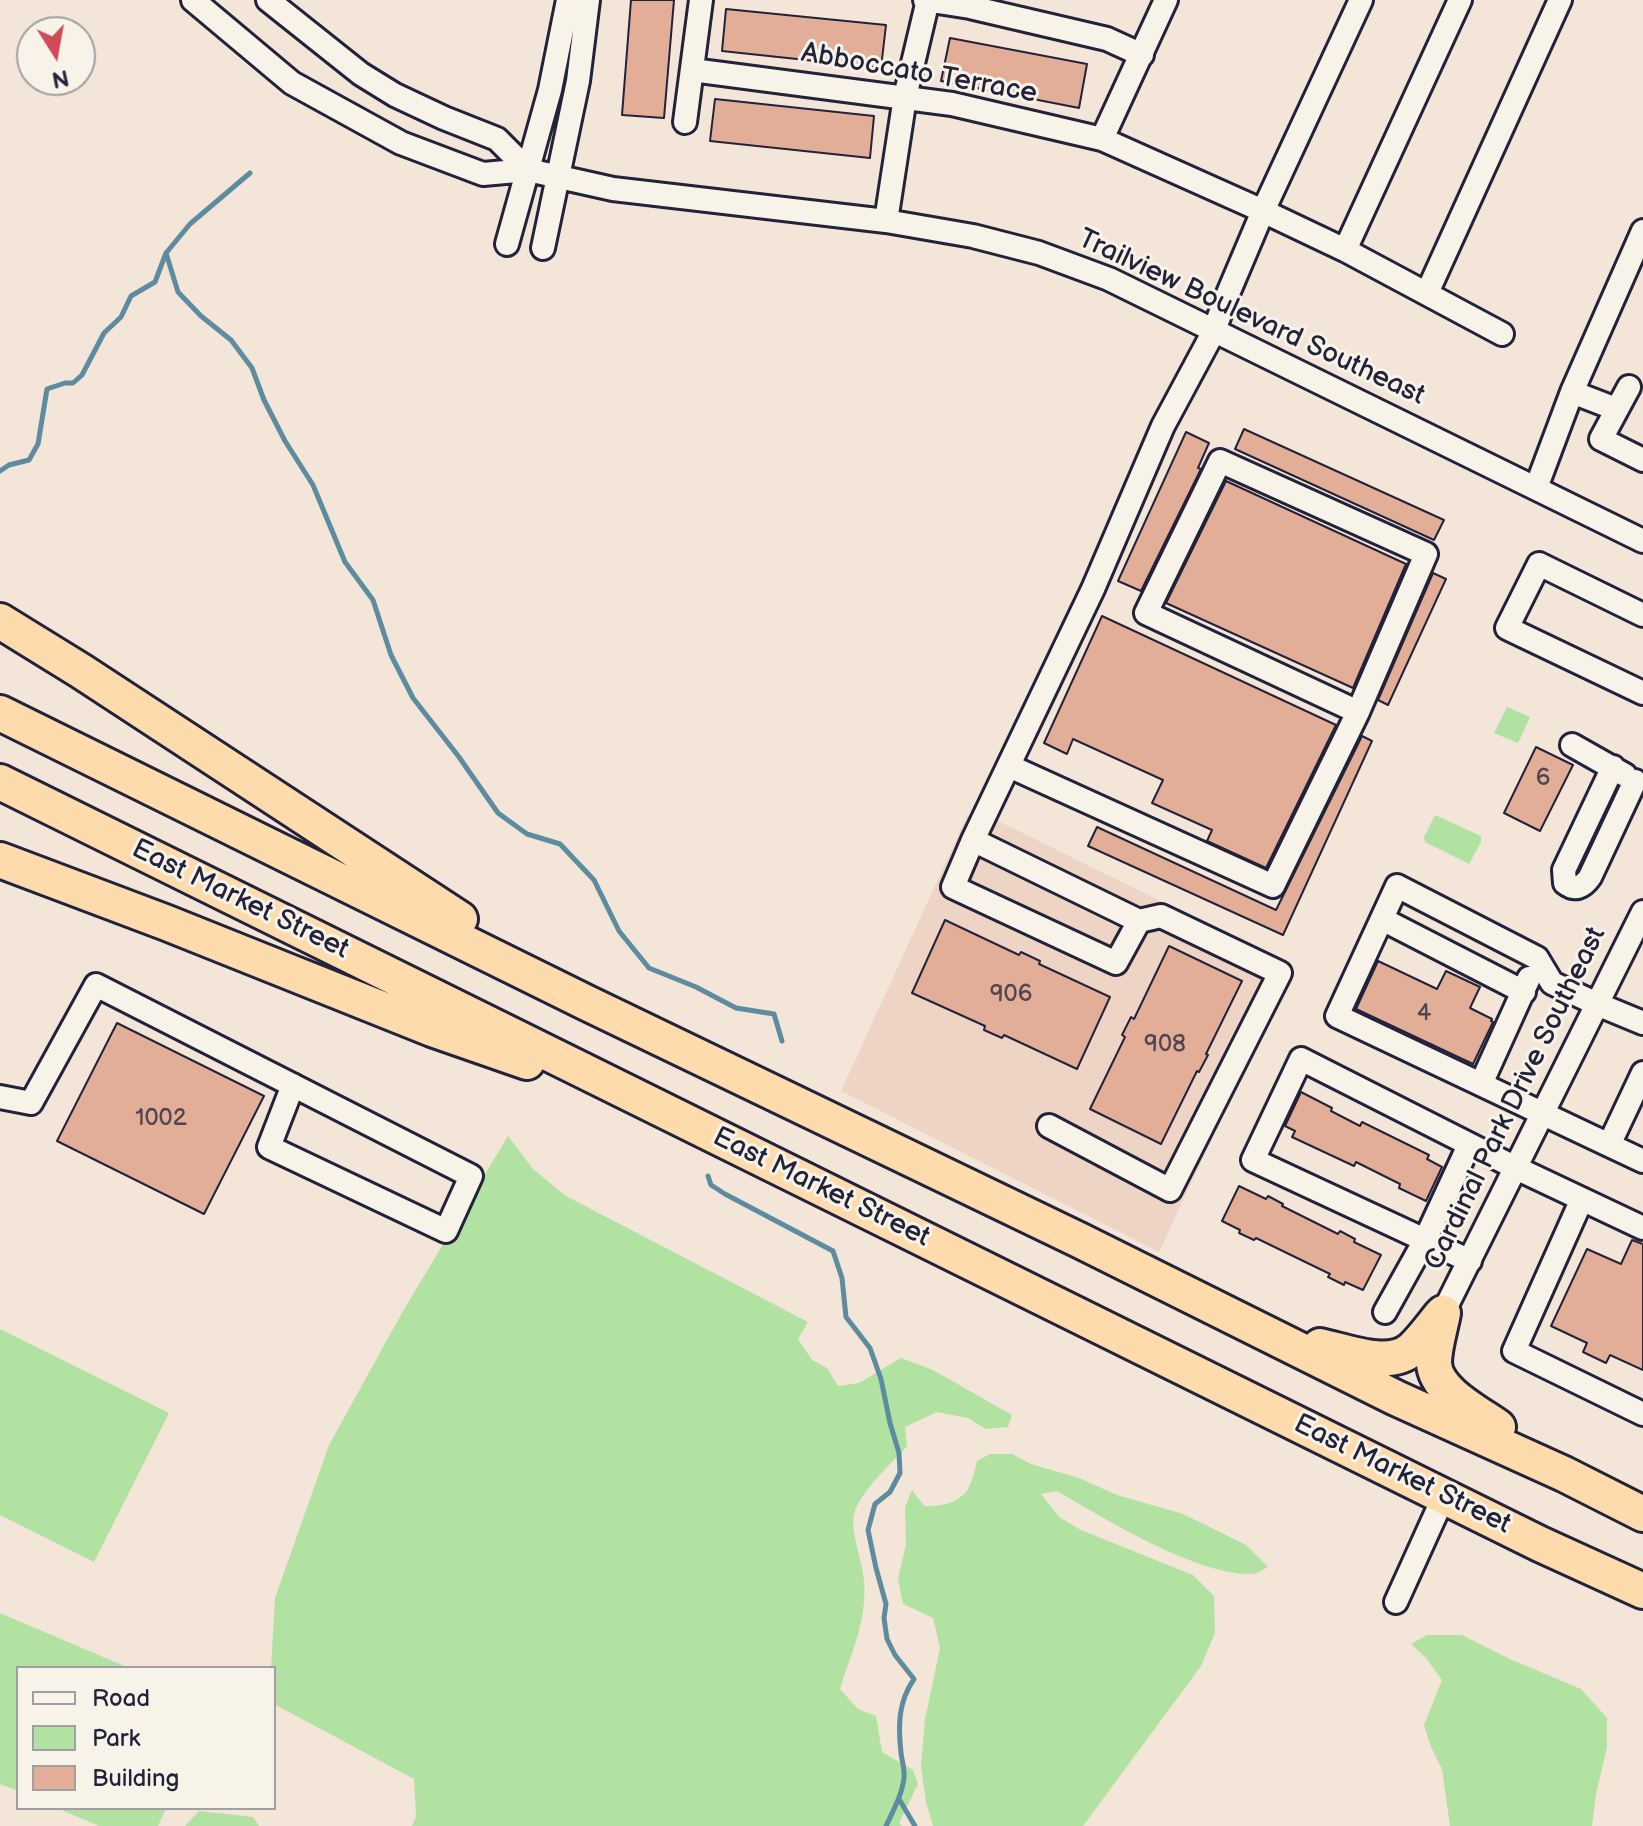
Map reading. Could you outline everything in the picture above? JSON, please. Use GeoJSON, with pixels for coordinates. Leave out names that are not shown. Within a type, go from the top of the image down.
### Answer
{"type":"FeatureCollection","features":[{"type":"Feature","properties":{"kind":"highway"},"geometry":{"type":"LineString","coordinates":[[0,621],[108,688],[587,1003]]}},
{"type":"Feature","properties":{"kind":"highway"},"geometry":{"type":"LineString","coordinates":[[0,713],[1396,1398],[1564,1474],[1643,1514]]}},
{"type":"Feature","properties":{"kind":"highway","name":"East Market Street"},"geometry":{"type":"LineString","coordinates":[[0,782],[1540,1544],[1643,1591]]}},
{"type":"Feature","properties":{"kind":"highway"},"geometry":{"type":"LineString","coordinates":[[0,860],[432,1029],[660,1107]]}},
{"type":"Feature","properties":{"kind":"highway"},"geometry":{"type":"LineString","coordinates":[[1269,1335],[1384,1358],[1409,1351],[1443,1313]]}},
{"type":"Feature","properties":{"kind":"highway"},"geometry":{"type":"LineString","coordinates":[[1443,1313],[1434,1361],[1443,1385],[1564,1474]]}},
{"type":"Feature","properties":{"kind":"highway"},"geometry":{"type":"LineString","coordinates":[[1540,1544],[1643,1607]]}},
{"type":"Feature","properties":{"kind":"street","name":"Trailview Boulevard Southeast"},"geometry":{"type":"LineString","coordinates":[[193,0],[292,83],[401,143],[483,174],[528,170],[613,189],[886,221],[973,236],[1039,253],[1109,279],[1643,541]]}},
{"type":"Feature","properties":{"kind":"street"},"geometry":{"type":"LineString","coordinates":[[268,0],[361,74],[395,95],[497,139],[528,170]]}},
{"type":"Feature","properties":{"kind":"street"},"geometry":{"type":"LineString","coordinates":[[507,244],[550,90],[568,0]]}},
{"type":"Feature","properties":{"kind":"street"},"geometry":{"type":"LineString","coordinates":[[543,248],[578,81],[588,0]]}},
{"type":"Feature","properties":{"kind":"street"},"geometry":{"type":"LineString","coordinates":[[685,122],[701,0]]}},
{"type":"Feature","properties":{"kind":"street"},"geometry":{"type":"LineString","coordinates":[[886,221],[905,97],[926,0],[970,7],[1107,39],[1142,55]]}},
{"type":"Feature","properties":{"kind":"street"},"geometry":{"type":"LineString","coordinates":[[1102,139],[1166,0]]}},
{"type":"Feature","properties":{"kind":"street"},"geometry":{"type":"LineString","coordinates":[[1139,921],[1116,963],[953,887],[1093,589],[1163,426],[1214,331],[1263,211],[1361,0]]}},
{"type":"Feature","properties":{"kind":"street"},"geometry":{"type":"LineString","coordinates":[[1345,250],[1460,0]]}},
{"type":"Feature","properties":{"kind":"street"},"geometry":{"type":"LineString","coordinates":[[1427,293],[1560,0]]}},
{"type":"Feature","properties":{"kind":"street","name":"Abboccato Terrace"},"geometry":{"type":"LineString","coordinates":[[692,70],[952,104],[1102,139],[1345,250],[1502,334]]}},
{"type":"Feature","properties":{"kind":"street"},"geometry":{"type":"LineString","coordinates":[[1536,488],[1572,392],[1638,254],[1643,231]]}},
{"type":"Feature","properties":{"kind":"street"},"geometry":{"type":"LineString","coordinates":[[1629,387],[1601,439],[1643,460]]}},
{"type":"Feature","properties":{"kind":"street"},"geometry":{"type":"LineString","coordinates":[[1572,392],[1616,409]]}},
{"type":"Feature","properties":{"kind":"street"},"geometry":{"type":"LineString","coordinates":[[1009,766],[1273,886],[1358,712],[1426,554],[1220,461],[1146,613],[1358,712]]}},
{"type":"Feature","properties":{"kind":"street"},"geometry":{"type":"LineString","coordinates":[[1643,615],[1539,564],[1507,628],[1643,693]]}},
{"type":"Feature","properties":{"kind":"street"},"geometry":{"type":"LineString","coordinates":[[1572,745],[1613,767],[1639,783],[1585,885],[1571,888],[1565,883],[1564,870],[1613,767]]}},
{"type":"Feature","properties":{"kind":"street"},"geometry":{"type":"LineString","coordinates":[[973,840],[1139,921],[1161,916],[1280,973],[1170,1190],[1049,1126]]}},
{"type":"Feature","properties":{"kind":"street"},"geometry":{"type":"LineString","coordinates":[[1643,1023],[1552,983],[1537,958],[1397,886],[1337,1016],[1643,1161]]}},
{"type":"Feature","properties":{"kind":"street","name":"Cardinal Park Drive Southeast"},"geometry":{"type":"LineString","coordinates":[[1443,1313],[1643,912]]}},
{"type":"Feature","properties":{"kind":"street"},"geometry":{"type":"LineString","coordinates":[[1382,919],[1524,992]]}},
{"type":"Feature","properties":{"kind":"street"},"geometry":{"type":"LineString","coordinates":[[1481,1084],[1537,958]]}},
{"type":"Feature","properties":{"kind":"street"},"geometry":{"type":"LineString","coordinates":[[0,1097],[31,1103],[96,985],[293,1085],[471,1176],[446,1231],[269,1147],[293,1085]]}},
{"type":"Feature","properties":{"kind":"street"},"geometry":{"type":"LineString","coordinates":[[1470,1261],[1253,1160],[1301,1059],[1469,1145],[1643,1228]]}},
{"type":"Feature","properties":{"kind":"street"},"geometry":{"type":"LineString","coordinates":[[1609,1145],[1643,1073]]}},
{"type":"Feature","properties":{"kind":"street"},"geometry":{"type":"LineString","coordinates":[[1385,1312],[1425,1240],[1469,1145]]}},
{"type":"Feature","properties":{"kind":"street"},"geometry":{"type":"LineString","coordinates":[[1582,1199],[1514,1351],[1643,1414]]}},
{"type":"Feature","properties":{"kind":"street"},"geometry":{"type":"LineString","coordinates":[[1396,1602],[1444,1496]]}},
{"type":"Feature","properties":{"kind":"shaded area"},"geometry":{"type":"Polygon","coordinates":[[[986,815],[1292,966],[1159,1252],[841,1091],[967,816],[986,815]]]}},
{"type":"Feature","properties":{"kind":"green space"},"geometry":{"type":"Polygon","coordinates":[[[1507,707],[1530,717],[1518,743],[1494,733],[1507,707]]]}},
{"type":"Feature","properties":{"kind":"green space"},"geometry":{"type":"Polygon","coordinates":[[[1435,815],[1481,836],[1469,864],[1425,842],[1424,837],[1435,815]]]}},
{"type":"Feature","properties":{"kind":"green space"},"geometry":{"type":"Polygon","coordinates":[[[508,1136],[533,1169],[566,1196],[808,1322],[798,1339],[812,1360],[827,1368],[838,1386],[859,1383],[901,1358],[933,1370],[1012,1415],[1008,1427],[986,1429],[968,1418],[937,1412],[905,1427],[907,1446],[869,1488],[854,1514],[863,1574],[863,1609],[858,1636],[840,1689],[858,1709],[876,1716],[882,1752],[913,1770],[918,1784],[899,1823],[902,1826],[412,1826],[416,1817],[414,1779],[276,1705],[276,1666],[271,1666],[275,1598],[329,1445],[403,1311],[508,1136]]]}},
{"type":"Feature","properties":{"kind":"green space"},"geometry":{"type":"Polygon","coordinates":[[[0,1329],[169,1413],[94,1562],[0,1515],[0,1329]]]}},
{"type":"Feature","properties":{"kind":"green space"},"geometry":{"type":"Polygon","coordinates":[[[990,1454],[1012,1454],[1031,1464],[1079,1478],[1117,1495],[1183,1514],[1246,1545],[1268,1567],[1251,1574],[1204,1565],[1151,1543],[1057,1491],[1041,1494],[1059,1517],[1081,1530],[1193,1575],[1214,1596],[1215,1633],[1201,1666],[1083,1826],[933,1826],[926,1802],[921,1766],[925,1719],[940,1648],[933,1618],[903,1604],[898,1579],[906,1544],[905,1507],[912,1490],[924,1506],[943,1505],[961,1497],[969,1487],[977,1461],[990,1454]]]}},
{"type":"Feature","properties":{"kind":"green space"},"geometry":{"type":"Polygon","coordinates":[[[0,1613],[124,1666],[16,1666],[16,1790],[0,1784],[0,1613]]]}},
{"type":"Feature","properties":{"kind":"green space"},"geometry":{"type":"Polygon","coordinates":[[[1427,1635],[1462,1635],[1581,1689],[1607,1718],[1607,1747],[1592,1826],[1450,1826],[1442,1769],[1424,1725],[1442,1680],[1411,1644],[1427,1635]]]}},
{"type":"Feature","properties":{"kind":"green space"},"geometry":{"type":"Polygon","coordinates":[[[62,1810],[165,1810],[158,1826],[99,1826],[62,1810]]]}},
{"type":"Feature","properties":{"kind":"green space"},"geometry":{"type":"Polygon","coordinates":[[[199,1811],[253,1817],[259,1826],[185,1826],[199,1811]]]}},
{"type":"Feature","properties":{"kind":"building"},"geometry":{"type":"Polygon","coordinates":[[[631,0],[674,0],[664,118],[622,115],[631,0]]]}},
{"type":"Feature","properties":{"kind":"building"},"geometry":{"type":"Polygon","coordinates":[[[726,9],[886,25],[881,68],[722,51],[726,9]]]}},
{"type":"Feature","properties":{"kind":"building"},"geometry":{"type":"Polygon","coordinates":[[[950,38],[1087,64],[1079,108],[941,81],[950,38]]]}},
{"type":"Feature","properties":{"kind":"building"},"geometry":{"type":"Polygon","coordinates":[[[715,99],[874,116],[870,158],[710,141],[715,99]]]}},
{"type":"Feature","properties":{"kind":"building"},"geometry":{"type":"Polygon","coordinates":[[[1244,429],[1444,520],[1434,540],[1235,449],[1244,429]]]}},
{"type":"Feature","properties":{"kind":"building"},"geometry":{"type":"Polygon","coordinates":[[[1186,432],[1209,443],[1198,468],[1201,469],[1141,591],[1118,581],[1186,432]]]}},
{"type":"Feature","properties":{"kind":"building"},"geometry":{"type":"Polygon","coordinates":[[[1226,481],[1406,564],[1353,688],[1166,603],[1226,481]]]}},
{"type":"Feature","properties":{"kind":"building"},"geometry":{"type":"Polygon","coordinates":[[[1433,573],[1446,579],[1388,705],[1378,700],[1433,573]]]}},
{"type":"Feature","properties":{"kind":"building"},"geometry":{"type":"Polygon","coordinates":[[[1102,616],[1336,725],[1266,868],[1207,841],[1212,830],[1152,803],[1163,780],[1073,739],[1067,754],[1044,743],[1102,616]]]}},
{"type":"Feature","properties":{"kind":"building"},"geometry":{"type":"Polygon","coordinates":[[[1362,736],[1372,741],[1283,935],[1088,846],[1097,827],[1276,910],[1362,736]]]}},
{"type":"Feature","properties":{"kind":"building"},"geometry":{"type":"Polygon","coordinates":[[[1536,747],[1573,765],[1540,831],[1504,813],[1536,747]]]}},
{"type":"Feature","properties":{"kind":"building"},"geometry":{"type":"Polygon","coordinates":[[[945,920],[1019,955],[1021,952],[1040,961],[1039,964],[1110,997],[1077,1069],[1004,1035],[1002,1038],[984,1030],[985,1026],[912,993],[945,920]]]}},
{"type":"Feature","properties":{"kind":"building"},"geometry":{"type":"Polygon","coordinates":[[[1169,946],[1242,981],[1208,1055],[1161,1144],[1090,1109],[1125,1037],[1122,1035],[1131,1017],[1134,1019],[1169,946]]]}},
{"type":"Feature","properties":{"kind":"building"},"geometry":{"type":"Polygon","coordinates":[[[1378,961],[1437,989],[1446,971],[1480,987],[1470,1008],[1493,1022],[1473,1064],[1356,1009],[1378,961]]]}},
{"type":"Feature","properties":{"kind":"building"},"geometry":{"type":"Polygon","coordinates":[[[117,1023],[264,1096],[204,1214],[57,1141],[117,1023]]]}},
{"type":"Feature","properties":{"kind":"building"},"geometry":{"type":"Polygon","coordinates":[[[1301,1092],[1360,1126],[1362,1122],[1429,1155],[1427,1159],[1442,1167],[1426,1201],[1356,1162],[1354,1166],[1292,1137],[1295,1131],[1285,1126],[1301,1092]]]}},
{"type":"Feature","properties":{"kind":"building"},"geometry":{"type":"Polygon","coordinates":[[[1239,1186],[1266,1199],[1268,1196],[1381,1255],[1363,1290],[1345,1282],[1344,1285],[1328,1277],[1330,1274],[1256,1238],[1254,1240],[1239,1233],[1240,1230],[1222,1221],[1239,1186]]]}},
{"type":"Feature","properties":{"kind":"building"},"geometry":{"type":"Polygon","coordinates":[[[1632,1240],[1643,1244],[1643,1370],[1610,1355],[1606,1363],[1583,1352],[1587,1343],[1551,1326],[1587,1249],[1621,1264],[1632,1240]]]}},
{"type":"Feature","properties":{"kind":"waterway"},"geometry":{"type":"LineString","coordinates":[[0,471],[9,465],[29,460],[38,444],[47,389],[73,383],[82,375],[104,333],[121,317],[131,296],[155,282],[166,253],[190,224],[250,173]]}},
{"type":"Feature","properties":{"kind":"waterway"},"geometry":{"type":"LineString","coordinates":[[166,253],[178,292],[231,340],[252,368],[285,441],[313,485],[345,562],[373,600],[391,655],[413,698],[498,813],[527,834],[560,844],[594,880],[619,931],[649,968],[736,1008],[774,1014],[782,1041]]}},
{"type":"Feature","properties":{"kind":"waterway"},"geometry":{"type":"LineString","coordinates":[[708,1176],[711,1185],[725,1194],[833,1251],[842,1278],[846,1317],[870,1348],[881,1379],[899,1453],[900,1473],[890,1492],[875,1504],[868,1530],[886,1604],[887,1639],[914,1679],[900,1714],[903,1784],[886,1826]]}},
{"type":"Feature","properties":{"kind":"waterway"},"geometry":{"type":"LineString","coordinates":[[899,1799],[915,1826]]}}]}
